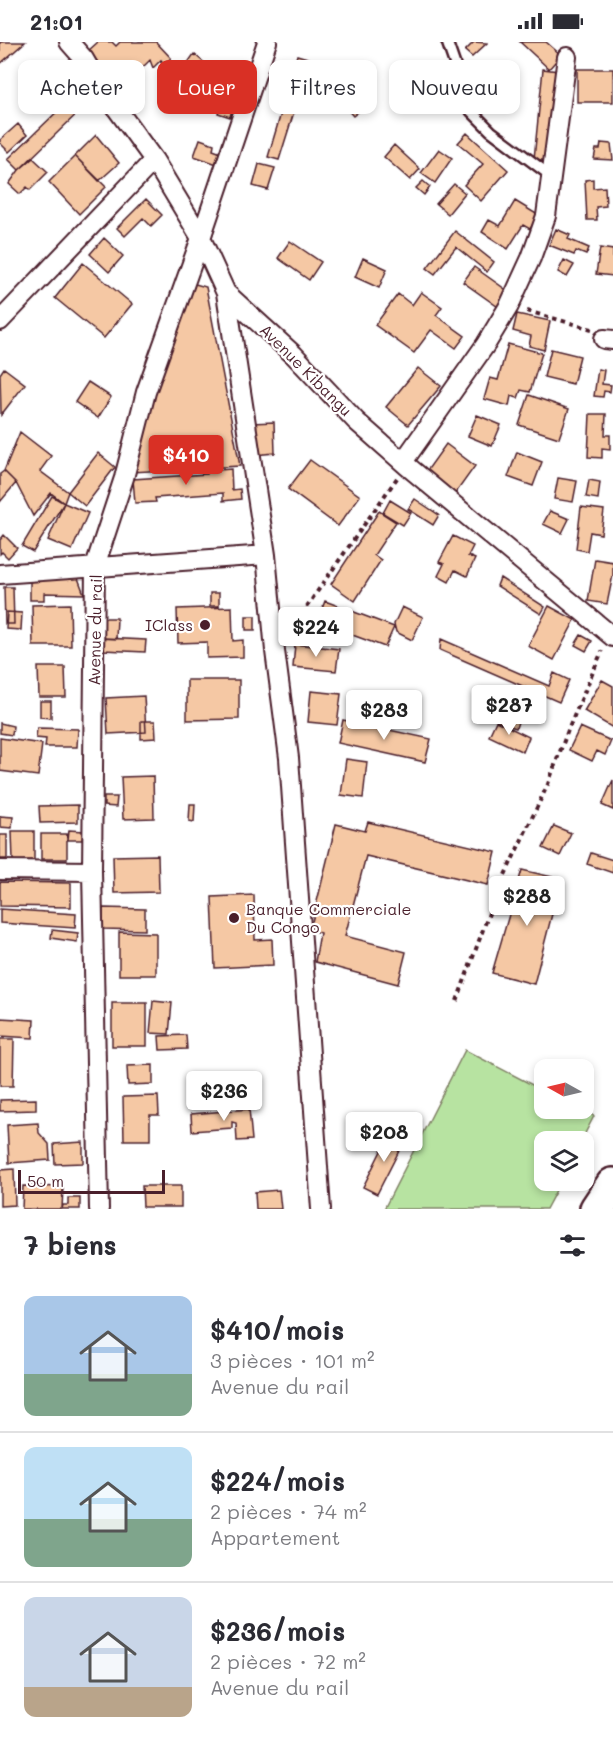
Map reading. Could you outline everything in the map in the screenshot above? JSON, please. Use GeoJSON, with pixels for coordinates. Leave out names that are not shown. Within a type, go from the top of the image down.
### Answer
{"type":"FeatureCollection","features":[{"type":"Feature","properties":{"kind":"highway"},"geometry":{"type":"LineString","coordinates":[[597,1209],[613,1185]]}},
{"type":"Feature","properties":{"kind":"street","name":"Avenue Kibangu"},"geometry":{"type":"LineString","coordinates":[[69,42],[84,59],[98,83],[154,160],[201,238],[226,293],[294,355],[356,421],[404,464],[612,635]]}},
{"type":"Feature","properties":{"kind":"street","name":"Avenue du rail"},"geometry":{"type":"LineString","coordinates":[[99,1209],[92,871],[95,566],[124,478],[146,392],[267,42]]}},
{"type":"Feature","properties":{"kind":"street"},"geometry":{"type":"LineString","coordinates":[[404,464],[486,344],[509,306],[531,258],[546,216],[567,57]]}},
{"type":"Feature","properties":{"kind":"street"},"geometry":{"type":"LineString","coordinates":[[0,321],[154,160]]}},
{"type":"Feature","properties":{"kind":"street"},"geometry":{"type":"LineString","coordinates":[[226,293],[266,555],[290,770],[321,1209]]}},
{"type":"Feature","properties":{"kind":"street"},"geometry":{"type":"LineString","coordinates":[[0,574],[266,555]]}},
{"type":"Feature","properties":{"kind":"street"},"geometry":{"type":"LineString","coordinates":[[0,870],[92,871]]}},
{"type":"Feature","properties":{"kind":"lane"},"geometry":{"type":"LineString","coordinates":[[447,42],[471,111],[491,130],[551,176]]}},
{"type":"Feature","properties":{"kind":"path"},"geometry":{"type":"LineString","coordinates":[[509,306],[603,332],[609,339]]}},
{"type":"Feature","properties":{"kind":"path"},"geometry":{"type":"LineString","coordinates":[[275,651],[404,464]]}},
{"type":"Feature","properties":{"kind":"path"},"geometry":{"type":"LineString","coordinates":[[457,1000],[496,894],[548,784],[568,730],[612,635]]}},
{"type":"Feature","properties":{"kind":"green space"},"geometry":{"type":"Polygon","coordinates":[[[465,1050],[534,1086],[534,1119],[592,1119],[586,1131],[534,1131],[534,1191],[556,1191],[546,1209],[384,1209],[465,1050]]]}},
{"type":"Feature","properties":{"kind":"building"},"geometry":{"type":"Polygon","coordinates":[[[0,42],[25,42],[0,64],[0,42]]]}},
{"type":"Feature","properties":{"kind":"building"},"geometry":{"type":"Polygon","coordinates":[[[98,42],[112,42],[116,46],[120,42],[156,42],[171,58],[157,60],[153,68],[150,60],[145,65],[145,60],[96,60],[88,51],[98,42]]]}},
{"type":"Feature","properties":{"kind":"building"},"geometry":{"type":"Polygon","coordinates":[[[474,42],[487,43],[472,57],[465,51],[474,42]]]}},
{"type":"Feature","properties":{"kind":"building"},"geometry":{"type":"Polygon","coordinates":[[[520,42],[546,42],[561,55],[549,69],[520,42]]]}},
{"type":"Feature","properties":{"kind":"building"},"geometry":{"type":"Polygon","coordinates":[[[194,54],[201,60],[190,60],[194,54]]]}},
{"type":"Feature","properties":{"kind":"building"},"geometry":{"type":"Polygon","coordinates":[[[297,55],[314,60],[296,60],[297,55]]]}},
{"type":"Feature","properties":{"kind":"building"},"geometry":{"type":"Polygon","coordinates":[[[543,69],[558,71],[549,161],[534,159],[543,69]]]}},
{"type":"Feature","properties":{"kind":"building"},"geometry":{"type":"Polygon","coordinates":[[[577,69],[613,69],[613,102],[577,102],[577,69]]]}},
{"type":"Feature","properties":{"kind":"building"},"geometry":{"type":"Polygon","coordinates":[[[55,114],[77,114],[19,170],[8,159],[55,114]]]}},
{"type":"Feature","properties":{"kind":"building"},"geometry":{"type":"Polygon","coordinates":[[[281,114],[293,114],[279,160],[268,157],[281,114]]]}},
{"type":"Feature","properties":{"kind":"building"},"geometry":{"type":"Polygon","coordinates":[[[18,124],[27,135],[9,152],[0,140],[18,124]]]}},
{"type":"Feature","properties":{"kind":"building"},"geometry":{"type":"Polygon","coordinates":[[[467,133],[508,170],[481,201],[464,185],[483,164],[458,143],[467,133]]]}},
{"type":"Feature","properties":{"kind":"building"},"geometry":{"type":"Polygon","coordinates":[[[96,135],[119,163],[99,181],[75,156],[96,135]]]}},
{"type":"Feature","properties":{"kind":"building"},"geometry":{"type":"Polygon","coordinates":[[[200,139],[214,144],[213,150],[221,153],[217,164],[194,156],[200,139]]]}},
{"type":"Feature","properties":{"kind":"building"},"geometry":{"type":"Polygon","coordinates":[[[601,143],[611,144],[613,160],[594,159],[596,149],[600,149],[601,143]]]}},
{"type":"Feature","properties":{"kind":"building"},"geometry":{"type":"Polygon","coordinates":[[[394,145],[420,169],[410,180],[384,157],[394,145]]]}},
{"type":"Feature","properties":{"kind":"building"},"geometry":{"type":"Polygon","coordinates":[[[439,149],[452,158],[435,183],[421,173],[439,149]]]}},
{"type":"Feature","properties":{"kind":"building"},"geometry":{"type":"Polygon","coordinates":[[[75,156],[106,187],[79,214],[49,182],[75,156]]]}},
{"type":"Feature","properties":{"kind":"building"},"geometry":{"type":"Polygon","coordinates":[[[33,158],[48,172],[30,190],[27,187],[20,194],[9,184],[19,170],[33,158]]]}},
{"type":"Feature","properties":{"kind":"building"},"geometry":{"type":"Polygon","coordinates":[[[259,164],[275,168],[268,190],[253,186],[259,164]]]}},
{"type":"Feature","properties":{"kind":"building"},"geometry":{"type":"Polygon","coordinates":[[[593,179],[593,188],[605,187],[606,206],[596,207],[597,220],[587,220],[585,180],[593,179]]]}},
{"type":"Feature","properties":{"kind":"building"},"geometry":{"type":"Polygon","coordinates":[[[423,181],[430,187],[424,195],[416,188],[423,181]]]}},
{"type":"Feature","properties":{"kind":"building"},"geometry":{"type":"Polygon","coordinates":[[[454,184],[465,193],[448,214],[436,204],[454,184]]]}},
{"type":"Feature","properties":{"kind":"building"},"geometry":{"type":"Polygon","coordinates":[[[146,199],[162,215],[151,226],[143,218],[125,236],[117,228],[146,199]]]}},
{"type":"Feature","properties":{"kind":"building"},"geometry":{"type":"Polygon","coordinates":[[[515,201],[538,215],[530,229],[523,225],[508,249],[482,232],[489,220],[500,226],[515,201]]]}},
{"type":"Feature","properties":{"kind":"building"},"geometry":{"type":"Polygon","coordinates":[[[556,229],[570,235],[568,239],[589,248],[586,255],[576,251],[574,255],[549,245],[556,229]]]}},
{"type":"Feature","properties":{"kind":"building"},"geometry":{"type":"Polygon","coordinates":[[[455,231],[494,262],[487,272],[456,247],[435,274],[427,268],[455,231]]]}},
{"type":"Feature","properties":{"kind":"building"},"geometry":{"type":"Polygon","coordinates":[[[104,238],[123,256],[109,272],[90,254],[104,238]]]}},
{"type":"Feature","properties":{"kind":"building"},"geometry":{"type":"Polygon","coordinates":[[[290,241],[321,262],[309,280],[278,258],[290,241]]]}},
{"type":"Feature","properties":{"kind":"building"},"geometry":{"type":"Polygon","coordinates":[[[600,248],[613,250],[613,276],[596,274],[600,248]]]}},
{"type":"Feature","properties":{"kind":"building"},"geometry":{"type":"Polygon","coordinates":[[[363,258],[387,269],[379,288],[355,277],[363,258]]]}},
{"type":"Feature","properties":{"kind":"building"},"geometry":{"type":"Polygon","coordinates":[[[564,260],[574,265],[567,277],[558,272],[564,260]]]}},
{"type":"Feature","properties":{"kind":"building"},"geometry":{"type":"Polygon","coordinates":[[[83,263],[132,304],[104,338],[55,298],[83,263]]]}},
{"type":"Feature","properties":{"kind":"building"},"geometry":{"type":"Polygon","coordinates":[[[474,267],[512,294],[501,309],[463,282],[474,267]]]}},
{"type":"Feature","properties":{"kind":"building"},"geometry":{"type":"Polygon","coordinates":[[[188,282],[206,287],[240,466],[132,472],[188,282]]]}},
{"type":"Feature","properties":{"kind":"building"},"geometry":{"type":"Polygon","coordinates":[[[421,292],[442,307],[436,315],[465,336],[456,348],[431,330],[414,353],[375,325],[398,294],[412,305],[421,292]]]}},
{"type":"Feature","properties":{"kind":"building"},"geometry":{"type":"Polygon","coordinates":[[[517,314],[550,321],[544,350],[529,346],[531,336],[513,331],[517,314]]]}},
{"type":"Feature","properties":{"kind":"building"},"geometry":{"type":"Polygon","coordinates":[[[508,344],[542,353],[530,392],[521,390],[518,398],[511,396],[509,406],[484,399],[490,378],[498,380],[508,344]]]}},
{"type":"Feature","properties":{"kind":"building"},"geometry":{"type":"Polygon","coordinates":[[[551,349],[580,356],[573,384],[544,377],[551,349]]]}},
{"type":"Feature","properties":{"kind":"building"},"geometry":{"type":"Polygon","coordinates":[[[4,368],[25,384],[1,415],[0,374],[4,368]]]}},
{"type":"Feature","properties":{"kind":"building"},"geometry":{"type":"Polygon","coordinates":[[[418,368],[441,386],[408,425],[386,407],[418,368]]]}},
{"type":"Feature","properties":{"kind":"building"},"geometry":{"type":"Polygon","coordinates":[[[598,369],[604,370],[602,384],[611,385],[610,392],[604,391],[603,397],[594,396],[598,369]]]}},
{"type":"Feature","properties":{"kind":"building"},"geometry":{"type":"Polygon","coordinates":[[[88,382],[111,397],[98,418],[75,402],[88,382]]]}},
{"type":"Feature","properties":{"kind":"building"},"geometry":{"type":"Polygon","coordinates":[[[529,395],[569,409],[559,438],[519,425],[529,395]]]}},
{"type":"Feature","properties":{"kind":"building"},"geometry":{"type":"Polygon","coordinates":[[[590,414],[606,414],[605,435],[610,435],[610,449],[602,448],[602,458],[588,457],[590,414]]]}},
{"type":"Feature","properties":{"kind":"building"},"geometry":{"type":"Polygon","coordinates":[[[477,415],[501,425],[492,446],[468,436],[477,415]]]}},
{"type":"Feature","properties":{"kind":"building"},"geometry":{"type":"Polygon","coordinates":[[[274,422],[275,453],[254,455],[252,423],[274,422]]]}},
{"type":"Feature","properties":{"kind":"building"},"geometry":{"type":"Polygon","coordinates":[[[20,432],[51,456],[40,471],[68,492],[64,503],[51,493],[33,516],[16,483],[4,471],[20,432]]]}},
{"type":"Feature","properties":{"kind":"building"},"geometry":{"type":"Polygon","coordinates":[[[446,444],[475,466],[455,494],[426,472],[446,444]]]}},
{"type":"Feature","properties":{"kind":"building"},"geometry":{"type":"Polygon","coordinates":[[[517,452],[542,462],[533,486],[508,477],[517,452]]]}},
{"type":"Feature","properties":{"kind":"building"},"geometry":{"type":"Polygon","coordinates":[[[98,453],[115,467],[85,506],[68,492],[98,453]]]}},
{"type":"Feature","properties":{"kind":"building"},"geometry":{"type":"Polygon","coordinates":[[[310,460],[360,496],[338,526],[288,489],[310,460]]]}},
{"type":"Feature","properties":{"kind":"building"},"geometry":{"type":"Polygon","coordinates":[[[231,469],[232,490],[240,489],[241,499],[223,501],[223,493],[155,498],[156,502],[135,503],[133,479],[207,474],[207,471],[231,469]]]}},
{"type":"Feature","properties":{"kind":"building"},"geometry":{"type":"Polygon","coordinates":[[[4,471],[16,483],[0,502],[0,474],[4,471]]]}},
{"type":"Feature","properties":{"kind":"building"},"geometry":{"type":"Polygon","coordinates":[[[558,478],[577,481],[573,502],[554,499],[558,478]]]}},
{"type":"Feature","properties":{"kind":"building"},"geometry":{"type":"Polygon","coordinates":[[[589,480],[600,482],[598,499],[586,497],[589,480]]]}},
{"type":"Feature","properties":{"kind":"building"},"geometry":{"type":"Polygon","coordinates":[[[52,496],[64,503],[33,552],[22,546],[52,496]]]}},
{"type":"Feature","properties":{"kind":"building"},"geometry":{"type":"Polygon","coordinates":[[[415,499],[439,515],[433,525],[408,509],[415,499]]]}},
{"type":"Feature","properties":{"kind":"building"},"geometry":{"type":"Polygon","coordinates":[[[390,500],[411,513],[403,525],[383,513],[390,500]]]}},
{"type":"Feature","properties":{"kind":"building"},"geometry":{"type":"Polygon","coordinates":[[[64,503],[88,513],[72,550],[48,540],[64,503]]]}},
{"type":"Feature","properties":{"kind":"building"},"geometry":{"type":"Polygon","coordinates":[[[581,507],[604,510],[601,534],[590,532],[587,551],[576,549],[581,507]]]}},
{"type":"Feature","properties":{"kind":"building"},"geometry":{"type":"Polygon","coordinates":[[[379,511],[396,522],[374,555],[381,560],[355,601],[331,584],[379,511]]]}},
{"type":"Feature","properties":{"kind":"building"},"geometry":{"type":"Polygon","coordinates":[[[550,511],[569,519],[562,533],[543,524],[550,511]]]}},
{"type":"Feature","properties":{"kind":"building"},"geometry":{"type":"Polygon","coordinates":[[[4,535],[17,548],[8,558],[2,552],[0,554],[0,540],[4,535]]]}},
{"type":"Feature","properties":{"kind":"building"},"geometry":{"type":"Polygon","coordinates":[[[453,536],[473,546],[468,556],[475,559],[467,576],[455,570],[449,582],[438,576],[444,564],[439,562],[453,536]]]}},
{"type":"Feature","properties":{"kind":"building"},"geometry":{"type":"Polygon","coordinates":[[[595,559],[613,562],[613,575],[607,604],[588,601],[595,559]]]}},
{"type":"Feature","properties":{"kind":"building"},"geometry":{"type":"Polygon","coordinates":[[[30,578],[78,578],[84,594],[44,593],[44,600],[30,600],[30,578]]]}},
{"type":"Feature","properties":{"kind":"building"},"geometry":{"type":"Polygon","coordinates":[[[500,578],[545,607],[541,614],[497,586],[500,578]]]}},
{"type":"Feature","properties":{"kind":"building"},"geometry":{"type":"Polygon","coordinates":[[[4,587],[13,587],[14,624],[5,624],[4,587]]]}},
{"type":"Feature","properties":{"kind":"building"},"geometry":{"type":"Polygon","coordinates":[[[210,593],[219,593],[219,606],[210,606],[210,593]]]}},
{"type":"Feature","properties":{"kind":"building"},"geometry":{"type":"Polygon","coordinates":[[[325,601],[394,627],[385,647],[317,622],[325,601]]]}},
{"type":"Feature","properties":{"kind":"building"},"geometry":{"type":"Polygon","coordinates":[[[70,604],[71,646],[33,646],[32,605],[70,604]]]}},
{"type":"Feature","properties":{"kind":"building"},"geometry":{"type":"Polygon","coordinates":[[[549,606],[575,620],[554,660],[528,646],[549,606]]]}},
{"type":"Feature","properties":{"kind":"building","name":"IClass"},"geometry":{"type":"Polygon","coordinates":[[[232,607],[233,641],[243,640],[243,657],[207,658],[207,642],[178,643],[177,609],[232,607]]]}},
{"type":"Feature","properties":{"kind":"building"},"geometry":{"type":"Polygon","coordinates":[[[402,607],[423,617],[412,640],[396,632],[394,624],[402,607]]]}},
{"type":"Feature","properties":{"kind":"building"},"geometry":{"type":"Polygon","coordinates":[[[7,612],[22,613],[21,630],[6,629],[7,612]]]}},
{"type":"Feature","properties":{"kind":"building"},"geometry":{"type":"Polygon","coordinates":[[[246,616],[255,616],[255,630],[246,630],[246,616]]]}},
{"type":"Feature","properties":{"kind":"building"},"geometry":{"type":"Polygon","coordinates":[[[101,618],[117,618],[116,639],[101,638],[101,618]]]}},
{"type":"Feature","properties":{"kind":"building"},"geometry":{"type":"Polygon","coordinates":[[[581,635],[592,641],[586,651],[575,645],[581,635]]]}},
{"type":"Feature","properties":{"kind":"building"},"geometry":{"type":"Polygon","coordinates":[[[104,638],[146,640],[145,652],[103,650],[104,638]]]}},
{"type":"Feature","properties":{"kind":"building"},"geometry":{"type":"Polygon","coordinates":[[[441,639],[549,686],[554,673],[569,680],[559,702],[440,650],[441,639]]]}},
{"type":"Feature","properties":{"kind":"building"},"geometry":{"type":"Polygon","coordinates":[[[295,644],[339,649],[336,671],[293,667],[295,644]]]}},
{"type":"Feature","properties":{"kind":"building"},"geometry":{"type":"Polygon","coordinates":[[[38,667],[65,667],[66,697],[39,697],[38,667]]]}},
{"type":"Feature","properties":{"kind":"building"},"geometry":{"type":"Polygon","coordinates":[[[187,680],[239,680],[239,719],[187,720],[187,680]]]}},
{"type":"Feature","properties":{"kind":"building"},"geometry":{"type":"Polygon","coordinates":[[[602,680],[613,686],[613,728],[584,711],[602,680]]]}},
{"type":"Feature","properties":{"kind":"building"},"geometry":{"type":"Polygon","coordinates":[[[508,688],[527,695],[516,728],[496,721],[508,688]]]}},
{"type":"Feature","properties":{"kind":"building"},"geometry":{"type":"Polygon","coordinates":[[[311,691],[341,694],[337,725],[308,722],[311,691]]]}},
{"type":"Feature","properties":{"kind":"building"},"geometry":{"type":"Polygon","coordinates":[[[144,696],[146,732],[108,734],[106,698],[144,696]]]}},
{"type":"Feature","properties":{"kind":"building"},"geometry":{"type":"Polygon","coordinates":[[[40,701],[51,701],[51,718],[40,717],[40,701]]]}},
{"type":"Feature","properties":{"kind":"building"},"geometry":{"type":"Polygon","coordinates":[[[343,720],[431,739],[425,762],[338,743],[343,720]]]}},
{"type":"Feature","properties":{"kind":"building"},"geometry":{"type":"Polygon","coordinates":[[[141,721],[155,721],[156,738],[141,739],[141,721]]]}},
{"type":"Feature","properties":{"kind":"building"},"geometry":{"type":"Polygon","coordinates":[[[496,721],[529,737],[523,752],[489,736],[496,721]]]}},
{"type":"Feature","properties":{"kind":"building"},"geometry":{"type":"Polygon","coordinates":[[[0,723],[13,726],[12,735],[0,733],[0,723]]]}},
{"type":"Feature","properties":{"kind":"building"},"geometry":{"type":"Polygon","coordinates":[[[580,727],[611,741],[605,755],[597,751],[592,761],[569,750],[580,727]]]}},
{"type":"Feature","properties":{"kind":"building"},"geometry":{"type":"Polygon","coordinates":[[[37,728],[78,729],[77,747],[45,747],[46,739],[36,738],[37,728]]]}},
{"type":"Feature","properties":{"kind":"building"},"geometry":{"type":"Polygon","coordinates":[[[0,738],[42,744],[38,776],[0,771],[0,738]]]}},
{"type":"Feature","properties":{"kind":"building"},"geometry":{"type":"Polygon","coordinates":[[[346,759],[367,762],[363,798],[341,795],[346,759]]]}},
{"type":"Feature","properties":{"kind":"building"},"geometry":{"type":"Polygon","coordinates":[[[153,776],[154,818],[123,819],[121,777],[153,776]]]}},
{"type":"Feature","properties":{"kind":"building"},"geometry":{"type":"Polygon","coordinates":[[[613,780],[613,810],[602,805],[613,780]]]}},
{"type":"Feature","properties":{"kind":"building"},"geometry":{"type":"Polygon","coordinates":[[[104,797],[117,797],[116,807],[104,806],[104,797]]]}},
{"type":"Feature","properties":{"kind":"building"},"geometry":{"type":"Polygon","coordinates":[[[190,804],[195,804],[194,822],[189,821],[190,804]]]}},
{"type":"Feature","properties":{"kind":"building"},"geometry":{"type":"Polygon","coordinates":[[[78,805],[78,822],[40,823],[39,806],[78,805]]]}},
{"type":"Feature","properties":{"kind":"building"},"geometry":{"type":"Polygon","coordinates":[[[0,816],[13,817],[12,828],[0,827],[0,816]]]}},
{"type":"Feature","properties":{"kind":"building"},"geometry":{"type":"Polygon","coordinates":[[[368,822],[496,852],[488,885],[366,856],[345,936],[406,952],[398,984],[315,962],[320,933],[310,930],[336,824],[365,831],[368,822]]]}},
{"type":"Feature","properties":{"kind":"building"},"geometry":{"type":"Polygon","coordinates":[[[554,826],[571,833],[560,856],[543,848],[554,826]]]}},
{"type":"Feature","properties":{"kind":"building"},"geometry":{"type":"Polygon","coordinates":[[[69,830],[83,831],[82,840],[68,840],[69,830]]]}},
{"type":"Feature","properties":{"kind":"building"},"geometry":{"type":"Polygon","coordinates":[[[12,831],[34,831],[34,860],[13,861],[12,831]]]}},
{"type":"Feature","properties":{"kind":"building"},"geometry":{"type":"Polygon","coordinates":[[[41,834],[67,834],[67,859],[41,859],[41,834]]]}},
{"type":"Feature","properties":{"kind":"building"},"geometry":{"type":"Polygon","coordinates":[[[0,835],[7,835],[7,859],[0,859],[0,835]]]}},
{"type":"Feature","properties":{"kind":"building"},"geometry":{"type":"Polygon","coordinates":[[[591,853],[613,860],[613,873],[587,864],[591,853]]]}},
{"type":"Feature","properties":{"kind":"building"},"geometry":{"type":"Polygon","coordinates":[[[158,855],[159,892],[114,893],[113,856],[158,855]]]}},
{"type":"Feature","properties":{"kind":"building"},"geometry":{"type":"Polygon","coordinates":[[[522,870],[561,879],[534,984],[492,973],[522,870]]]}},
{"type":"Feature","properties":{"kind":"building"},"geometry":{"type":"Polygon","coordinates":[[[0,882],[71,883],[71,907],[0,906],[0,882]]]}},
{"type":"Feature","properties":{"kind":"building","name":"Banque Commerciale Du Congo"},"geometry":{"type":"Polygon","coordinates":[[[254,895],[255,940],[272,939],[273,965],[215,968],[212,897],[254,895]]]}},
{"type":"Feature","properties":{"kind":"building"},"geometry":{"type":"Polygon","coordinates":[[[103,908],[145,909],[145,930],[103,929],[103,908]]]}},
{"type":"Feature","properties":{"kind":"building"},"geometry":{"type":"Polygon","coordinates":[[[0,909],[76,914],[75,928],[0,923],[0,909]]]}},
{"type":"Feature","properties":{"kind":"building"},"geometry":{"type":"Polygon","coordinates":[[[52,930],[78,933],[77,942],[51,938],[52,930]]]}},
{"type":"Feature","properties":{"kind":"building"},"geometry":{"type":"Polygon","coordinates":[[[119,932],[156,933],[156,975],[119,975],[119,932]]]}},
{"type":"Feature","properties":{"kind":"building"},"geometry":{"type":"Polygon","coordinates":[[[153,1001],[172,1003],[169,1034],[150,1033],[153,1001]]]}},
{"type":"Feature","properties":{"kind":"building"},"geometry":{"type":"Polygon","coordinates":[[[112,1003],[147,1003],[147,1046],[112,1046],[112,1003]]]}},
{"type":"Feature","properties":{"kind":"building"},"geometry":{"type":"Polygon","coordinates":[[[0,1018],[34,1020],[33,1038],[0,1036],[0,1018]]]}},
{"type":"Feature","properties":{"kind":"building"},"geometry":{"type":"Polygon","coordinates":[[[186,1035],[187,1049],[160,1050],[159,1036],[186,1035]]]}},
{"type":"Feature","properties":{"kind":"building"},"geometry":{"type":"Polygon","coordinates":[[[0,1039],[14,1039],[13,1086],[0,1086],[0,1039]]]}},
{"type":"Feature","properties":{"kind":"building"},"geometry":{"type":"Polygon","coordinates":[[[153,1065],[153,1084],[128,1085],[127,1066],[153,1065]]]}},
{"type":"Feature","properties":{"kind":"building"},"geometry":{"type":"Polygon","coordinates":[[[158,1096],[159,1115],[150,1115],[150,1140],[124,1140],[123,1097],[158,1096]]]}},
{"type":"Feature","properties":{"kind":"building"},"geometry":{"type":"Polygon","coordinates":[[[36,1099],[36,1110],[0,1111],[0,1100],[36,1099]]]}},
{"type":"Feature","properties":{"kind":"building"},"geometry":{"type":"Polygon","coordinates":[[[249,1109],[252,1140],[237,1141],[236,1123],[232,1122],[232,1128],[192,1131],[191,1114],[249,1109]]]}},
{"type":"Feature","properties":{"kind":"building"},"geometry":{"type":"Polygon","coordinates":[[[38,1123],[39,1133],[49,1144],[50,1160],[9,1163],[7,1125],[38,1123]]]}},
{"type":"Feature","properties":{"kind":"building"},"geometry":{"type":"Polygon","coordinates":[[[391,1131],[405,1139],[377,1194],[363,1187],[391,1131]]]}},
{"type":"Feature","properties":{"kind":"building"},"geometry":{"type":"Polygon","coordinates":[[[83,1142],[83,1163],[55,1164],[54,1144],[83,1142]]]}},
{"type":"Feature","properties":{"kind":"building"},"geometry":{"type":"Polygon","coordinates":[[[14,1169],[15,1205],[0,1206],[0,1170],[14,1169]]]}},
{"type":"Feature","properties":{"kind":"building"},"geometry":{"type":"Polygon","coordinates":[[[23,1186],[63,1187],[62,1209],[22,1209],[23,1186]]]}},
{"type":"Feature","properties":{"kind":"building"},"geometry":{"type":"Polygon","coordinates":[[[142,1186],[181,1186],[181,1207],[143,1207],[142,1186]]]}},
{"type":"Feature","properties":{"kind":"building"},"geometry":{"type":"Polygon","coordinates":[[[279,1190],[281,1209],[256,1209],[255,1192],[279,1190]]]}},
{"type":"Feature","properties":{"kind":"building"},"geometry":{"type":"Polygon","coordinates":[[[68,1198],[80,1198],[80,1209],[62,1209],[63,1205],[68,1205],[68,1198]]]}},
{"type":"Feature","properties":{"kind":"place","name":"IClass"},"geometry":{"type":"Point","coordinates":[205,625]}},
{"type":"Feature","properties":{"kind":"place","name":"Banque Commerciale Du Congo"},"geometry":{"type":"Point","coordinates":[234,918]}}]}
